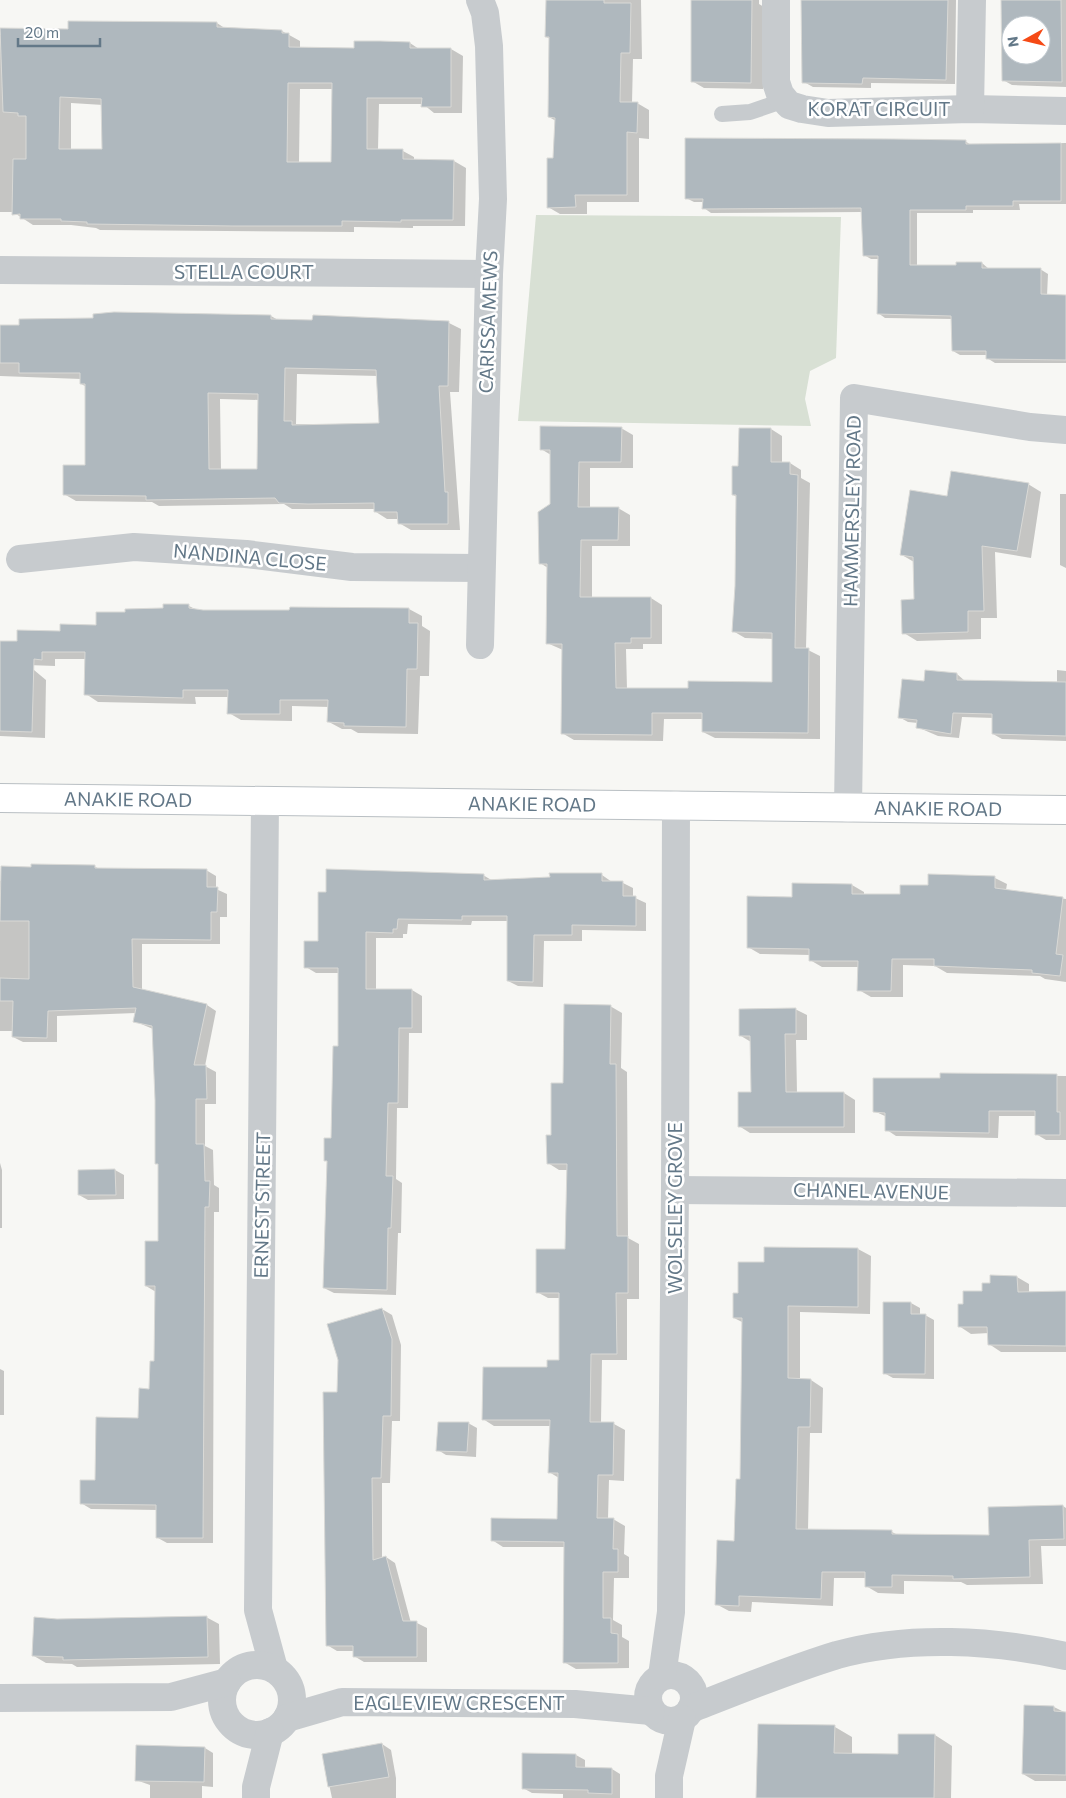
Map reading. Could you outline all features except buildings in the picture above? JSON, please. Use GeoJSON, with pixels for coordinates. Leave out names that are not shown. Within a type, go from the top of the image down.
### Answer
{"type":"FeatureCollection","features":[{"type":"Feature","properties":{"kind":"main road","name":"ANAKIE ROAD"},"geometry":{"type":"LineString","coordinates":[[0,798],[1066,810]]}},
{"type":"Feature","properties":{"kind":"street","name":"CARISSA MEWS"},"geometry":{"type":"LineString","coordinates":[[480,0],[485,13],[489,46],[493,199],[489,274],[480,645]]}},
{"type":"Feature","properties":{"kind":"street","name":"KORAT CIRCUIT"},"geometry":{"type":"LineString","coordinates":[[776,0],[776,82],[785,100],[790,105],[802,109],[828,112],[970,109],[972,0]]}},
{"type":"Feature","properties":{"kind":"street"},"geometry":{"type":"LineString","coordinates":[[970,109],[1066,111]]}},
{"type":"Feature","properties":{"kind":"street","name":"STELLA COURT"},"geometry":{"type":"LineString","coordinates":[[0,270],[489,274]]}},
{"type":"Feature","properties":{"kind":"street","name":"HAMMERSLEY ROAD"},"geometry":{"type":"LineString","coordinates":[[848,808],[854,398],[1030,427],[1066,430]]}},
{"type":"Feature","properties":{"kind":"street","name":"NANDINA CLOSE"},"geometry":{"type":"LineString","coordinates":[[20,559],[134,547],[246,554],[352,567],[481,568]]}},
{"type":"Feature","properties":{"kind":"street","name":"ERNEST STREET"},"geometry":{"type":"LineString","coordinates":[[234,1675],[258,1610],[265,801]]}},
{"type":"Feature","properties":{"kind":"street","name":"WOLSELEY GROVE"},"geometry":{"type":"LineString","coordinates":[[669,1787],[675,1190],[676,805]]}},
{"type":"Feature","properties":{"kind":"street","name":"CHANEL AVENUE"},"geometry":{"type":"LineString","coordinates":[[675,1190],[1066,1193]]}},
{"type":"Feature","properties":{"kind":"street","name":"ERNEST STREET"},"geometry":{"type":"LineString","coordinates":[[258,1610],[282,1678]]}},
{"type":"Feature","properties":{"kind":"street","name":"EAGLEVIEW CRESCENT"},"geometry":{"type":"LineString","coordinates":[[278,1725],[342,1702],[575,1704],[670,1697],[755,1685],[838,1655],[894,1645],[959,1641],[1034,1649],[1066,1656]]}},
{"type":"Feature","properties":{"kind":"street"},"geometry":{"type":"LineString","coordinates":[[0,1698],[171,1697],[234,1675],[251,1665],[263,1665],[282,1678],[292,1697],[278,1725],[256,1792]]}},
{"type":"Feature","properties":{"kind":"street"},"geometry":{"type":"LineString","coordinates":[[234,1675],[222,1704],[232,1722],[256,1792]]}},
{"type":"Feature","properties":{"kind":"street","name":"EAGLEVIEW CRESCENT"},"geometry":{"type":"LineString","coordinates":[[282,1678],[342,1702]]}},
{"type":"Feature","properties":{"kind":"street"},"geometry":{"type":"LineString","coordinates":[[171,1697],[232,1722],[249,1734],[278,1725]]}},
{"type":"Feature","properties":{"kind":"lane"},"geometry":{"type":"LineString","coordinates":[[722,114],[750,112],[785,100]]}},
{"type":"Feature","properties":{"kind":"shaded area"},"geometry":{"type":"Polygon","coordinates":[[[536,215],[841,217],[836,358],[810,371],[805,399],[811,426],[518,421],[536,215]]]}}]}
